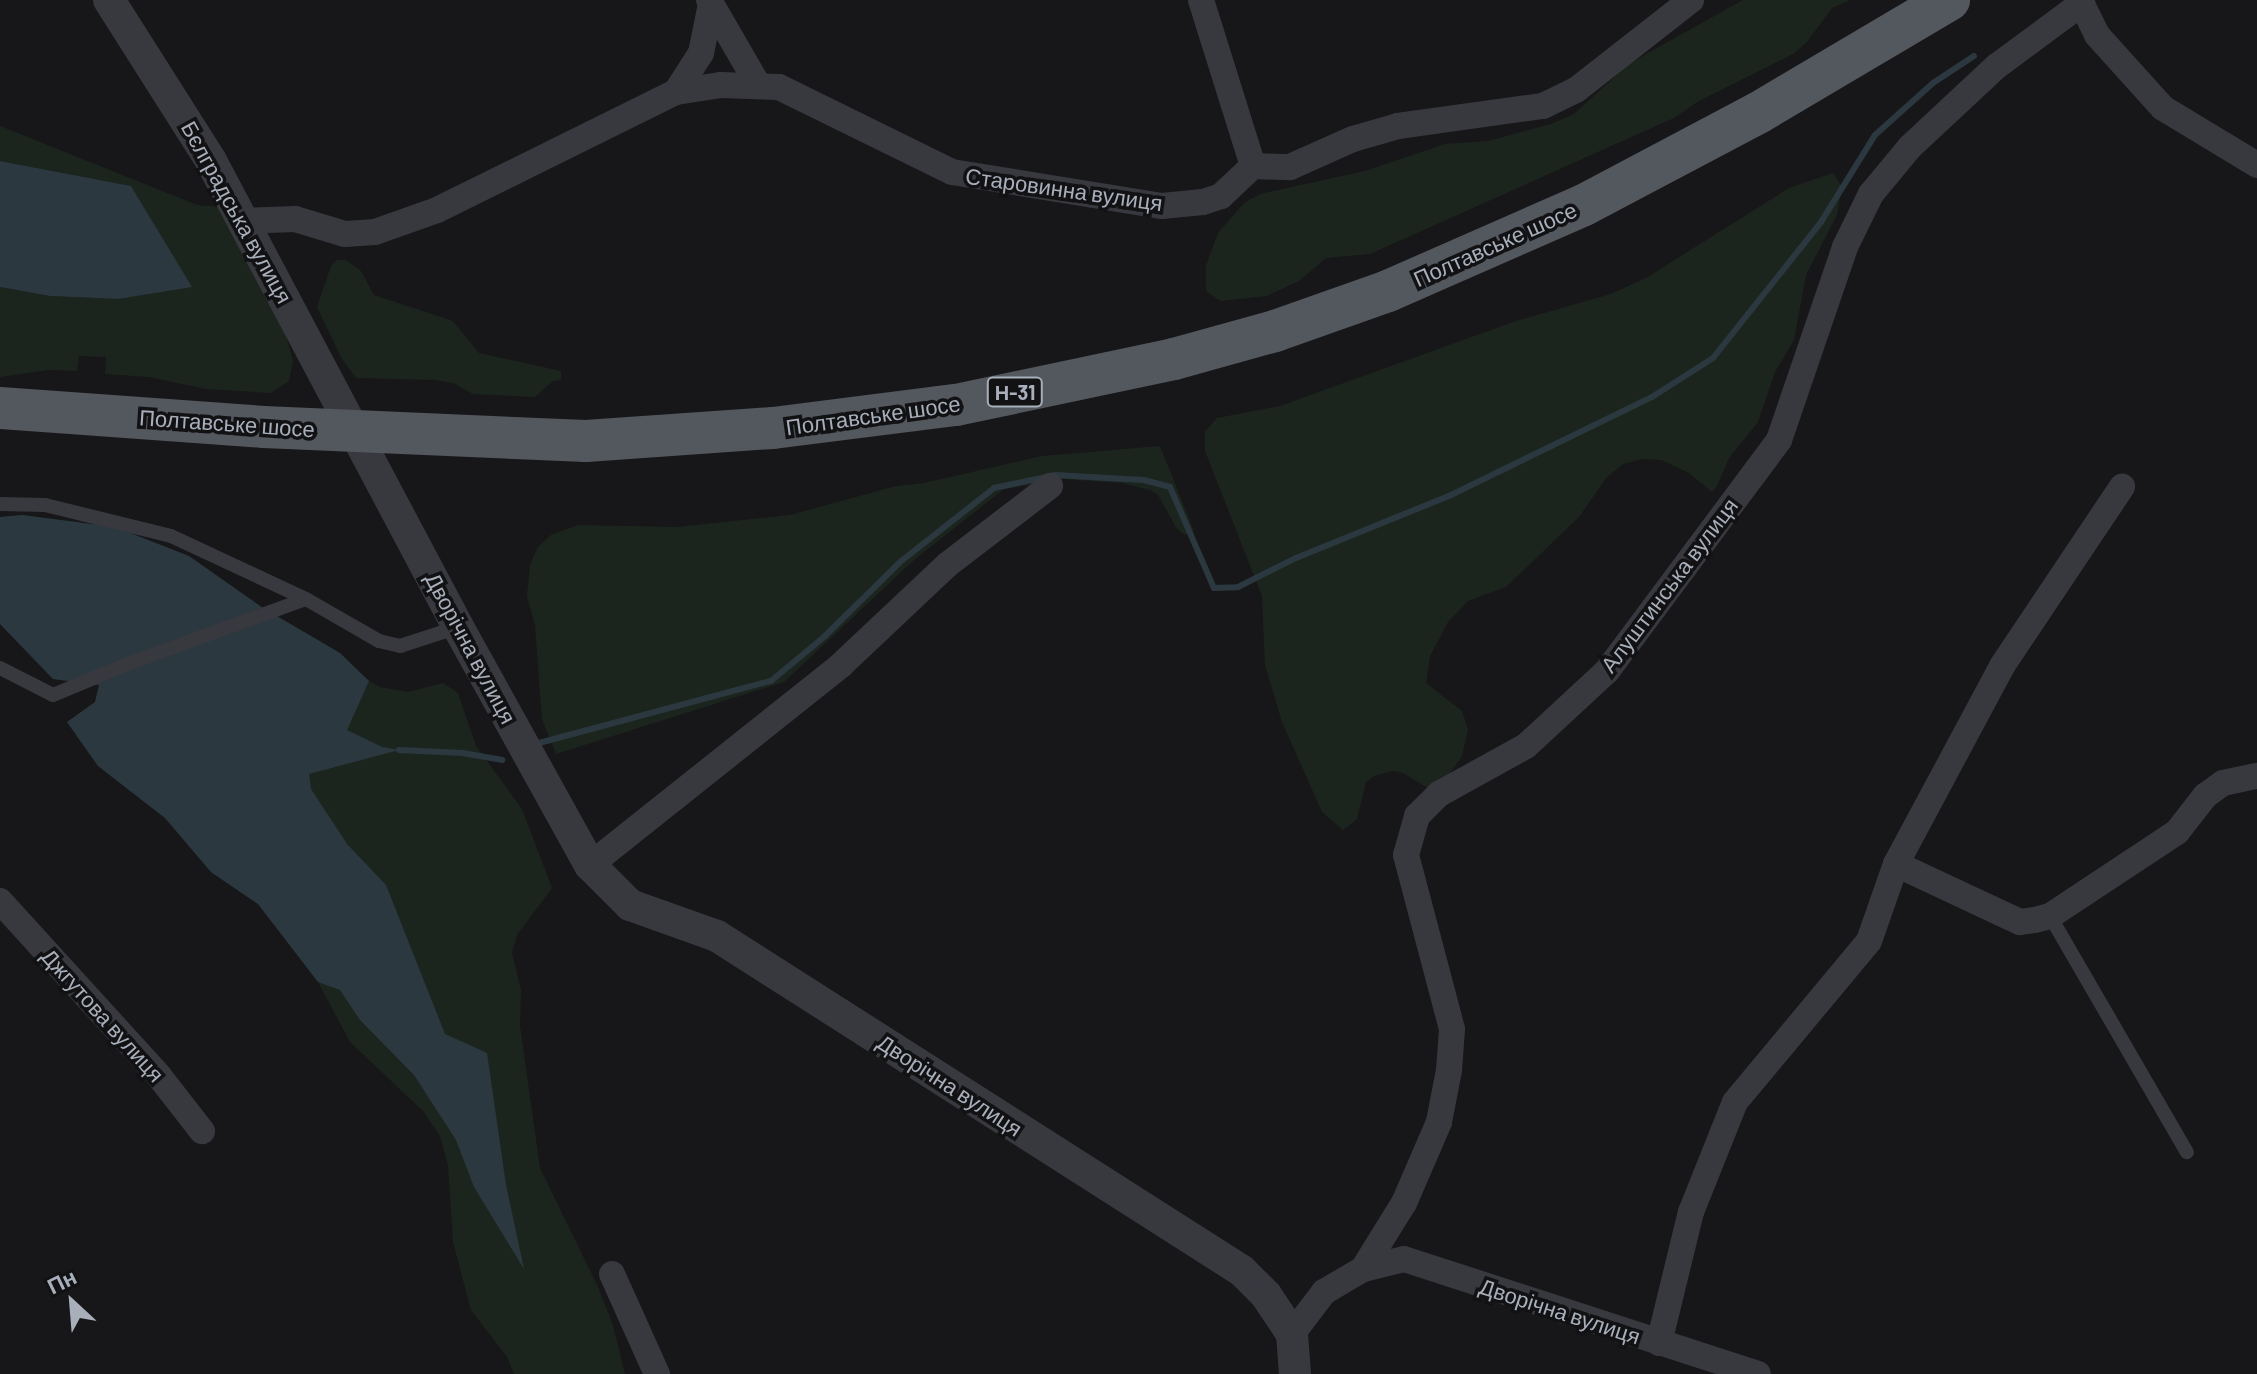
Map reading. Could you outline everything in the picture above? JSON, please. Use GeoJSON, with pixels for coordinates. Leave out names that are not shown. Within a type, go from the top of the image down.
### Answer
{"type":"FeatureCollection","features":[{"type":"Feature","properties":{"kind":"main road","name":"Полтавське шосе"},"geometry":{"type":"LineString","coordinates":[[0,408],[586,441],[773,428],[956,405],[1203,351],[1275,331],[1388,291],[1584,205],[1758,113],[1949,0]]}},
{"type":"Feature","properties":{"kind":"street","name":"Бєлградська вулиця"},"geometry":{"type":"LineString","coordinates":[[109,0],[203,148],[353,430]]}},
{"type":"Feature","properties":{"kind":"street"},"geometry":{"type":"LineString","coordinates":[[1201,0],[1253,166],[1290,167],[1353,139],[1398,126],[1543,106],[1576,90],[1691,0]]}},
{"type":"Feature","properties":{"kind":"street"},"geometry":{"type":"LineString","coordinates":[[2084,1],[2097,35],[2163,108],[2257,165]]}},
{"type":"Feature","properties":{"kind":"street","name":"Алуштинська вулиця"},"geometry":{"type":"LineString","coordinates":[[1363,1269],[1404,1203],[1439,1122],[1449,1070],[1452,1029],[1406,855],[1417,816],[1439,794],[1526,746],[1607,671],[1779,440],[1845,247],[1871,194],[1910,147],[1997,66],[2084,1]]}},
{"type":"Feature","properties":{"kind":"street"},"geometry":{"type":"LineString","coordinates":[[710,2],[758,85]]}},
{"type":"Feature","properties":{"kind":"street"},"geometry":{"type":"LineString","coordinates":[[676,92],[701,53],[710,2]]}},
{"type":"Feature","properties":{"kind":"street","name":"Старовинна вулиця"},"geometry":{"type":"LineString","coordinates":[[243,221],[295,219],[345,234],[375,232],[437,210],[676,92],[721,85],[779,87],[952,172],[1066,192],[1162,206],[1203,202],[1221,196],[1253,166]]}},
{"type":"Feature","properties":{"kind":"street","name":"Дворічна вулиця"},"geometry":{"type":"LineString","coordinates":[[353,430],[590,865],[630,905],[717,936],[1242,1271],[1266,1295],[1292,1334],[1295,1374]]}},
{"type":"Feature","properties":{"kind":"street"},"geometry":{"type":"LineString","coordinates":[[590,865],[841,665],[947,565],[1050,486]]}},
{"type":"Feature","properties":{"kind":"street"},"geometry":{"type":"LineString","coordinates":[[1659,1343],[1691,1212],[1735,1102],[1869,941],[1896,864],[2002,666],[2122,487]]}},
{"type":"Feature","properties":{"kind":"street"},"geometry":{"type":"LineString","coordinates":[[1896,864],[2020,922],[2050,916],[2177,832],[2205,796],[2223,783],[2257,776]]}},
{"type":"Feature","properties":{"kind":"street","name":"Джгутова вулиця"},"geometry":{"type":"LineString","coordinates":[[0,901],[159,1076],[202,1131]]}},
{"type":"Feature","properties":{"kind":"street","name":"Дворічна вулиця"},"geometry":{"type":"LineString","coordinates":[[1292,1334],[1324,1292],[1363,1269],[1404,1259],[1758,1374]]}},
{"type":"Feature","properties":{"kind":"street"},"geometry":{"type":"LineString","coordinates":[[612,1274],[657,1374]]}},
{"type":"Feature","properties":{"kind":"lane"},"geometry":{"type":"LineString","coordinates":[[0,504],[45,505],[171,536],[306,599],[379,641],[400,646],[458,627]]}},
{"type":"Feature","properties":{"kind":"lane"},"geometry":{"type":"LineString","coordinates":[[0,668],[53,695],[306,599]]}},
{"type":"Feature","properties":{"kind":"lane"},"geometry":{"type":"LineString","coordinates":[[2050,916],[2187,1152]]}},
{"type":"Feature","properties":{"kind":"shaded area"},"geometry":{"type":"Polygon","coordinates":[[[1743,0],[1850,0],[1832,8],[1806,43],[1793,54],[1697,102],[1674,118],[1370,254],[1326,258],[1299,281],[1267,296],[1221,301],[1206,291],[1206,266],[1218,233],[1245,202],[1260,194],[1365,171],[1445,144],[1488,141],[1551,124],[1574,114],[1630,63],[1743,0]]]}},
{"type":"Feature","properties":{"kind":"shaded area"},"geometry":{"type":"Polygon","coordinates":[[[0,126],[197,205],[220,207],[285,331],[293,361],[289,381],[271,393],[206,389],[149,377],[105,374],[106,357],[79,356],[77,371],[48,370],[0,377],[0,287],[50,296],[118,299],[191,286],[131,186],[0,161],[0,126]]]}},
{"type":"Feature","properties":{"kind":"shaded area"},"geometry":{"type":"Polygon","coordinates":[[[0,161],[131,186],[192,287],[118,299],[50,296],[0,287],[0,161]]]}},
{"type":"Feature","properties":{"kind":"shaded area"},"geometry":{"type":"Polygon","coordinates":[[[1833,173],[1842,187],[1837,215],[1806,275],[1794,340],[1775,372],[1758,422],[1729,458],[1717,486],[1712,492],[1689,473],[1662,460],[1642,459],[1623,464],[1607,477],[1579,517],[1506,587],[1468,601],[1448,622],[1430,656],[1426,683],[1462,711],[1468,729],[1462,756],[1446,779],[1428,788],[1403,773],[1393,771],[1374,776],[1366,782],[1357,819],[1343,830],[1322,812],[1282,722],[1265,665],[1262,596],[1205,451],[1205,432],[1217,418],[1280,406],[1516,321],[1611,294],[1646,278],[1789,188],[1833,173]]]}},
{"type":"Feature","properties":{"kind":"shaded area"},"geometry":{"type":"Polygon","coordinates":[[[337,260],[346,260],[361,271],[374,295],[453,321],[479,353],[561,371],[561,380],[553,381],[535,397],[473,394],[453,383],[435,380],[356,378],[342,359],[317,307],[331,266],[337,260]]]}},
{"type":"Feature","properties":{"kind":"shaded area"},"geometry":{"type":"Polygon","coordinates":[[[1160,446],[1194,531],[1185,535],[1177,529],[1158,495],[1122,483],[1063,479],[1004,489],[915,559],[784,682],[556,754],[542,719],[535,625],[527,596],[530,565],[538,547],[551,535],[578,525],[677,527],[790,515],[896,486],[924,483],[1042,456],[1160,446]]]}},
{"type":"Feature","properties":{"kind":"shaded area"},"geometry":{"type":"Polygon","coordinates":[[[22,515],[115,527],[189,556],[223,584],[340,653],[364,678],[380,687],[408,692],[443,683],[458,693],[476,746],[522,809],[552,888],[517,935],[512,953],[521,990],[520,1026],[540,1168],[598,1287],[613,1325],[625,1374],[514,1374],[507,1357],[471,1310],[453,1242],[448,1165],[440,1136],[423,1111],[350,1042],[318,982],[258,904],[211,872],[165,818],[98,766],[67,722],[95,702],[99,685],[53,679],[0,624],[0,517],[22,515]]]}},
{"type":"Feature","properties":{"kind":"shaded area"},"geometry":{"type":"Polygon","coordinates":[[[22,515],[115,527],[189,556],[263,608],[340,653],[369,681],[347,730],[382,747],[399,750],[309,774],[311,789],[347,844],[386,885],[445,1034],[487,1053],[506,1185],[524,1269],[474,1187],[456,1140],[414,1075],[360,1020],[340,990],[318,982],[258,904],[211,872],[165,818],[98,766],[67,722],[95,702],[99,685],[53,679],[0,624],[0,517],[22,515]]]}},
{"type":"Feature","properties":{"kind":"waterway"},"geometry":{"type":"LineString","coordinates":[[539,743],[771,681],[825,636],[900,562],[994,488],[1055,475],[1144,480],[1170,487],[1214,588],[1238,587],[1296,558],[1449,496],[1652,397],[1713,358],[1821,222],[1875,135],[1933,83],[1974,56]]}},
{"type":"Feature","properties":{"kind":"waterway"},"geometry":{"type":"LineString","coordinates":[[399,750],[463,753],[502,760]]}}]}
